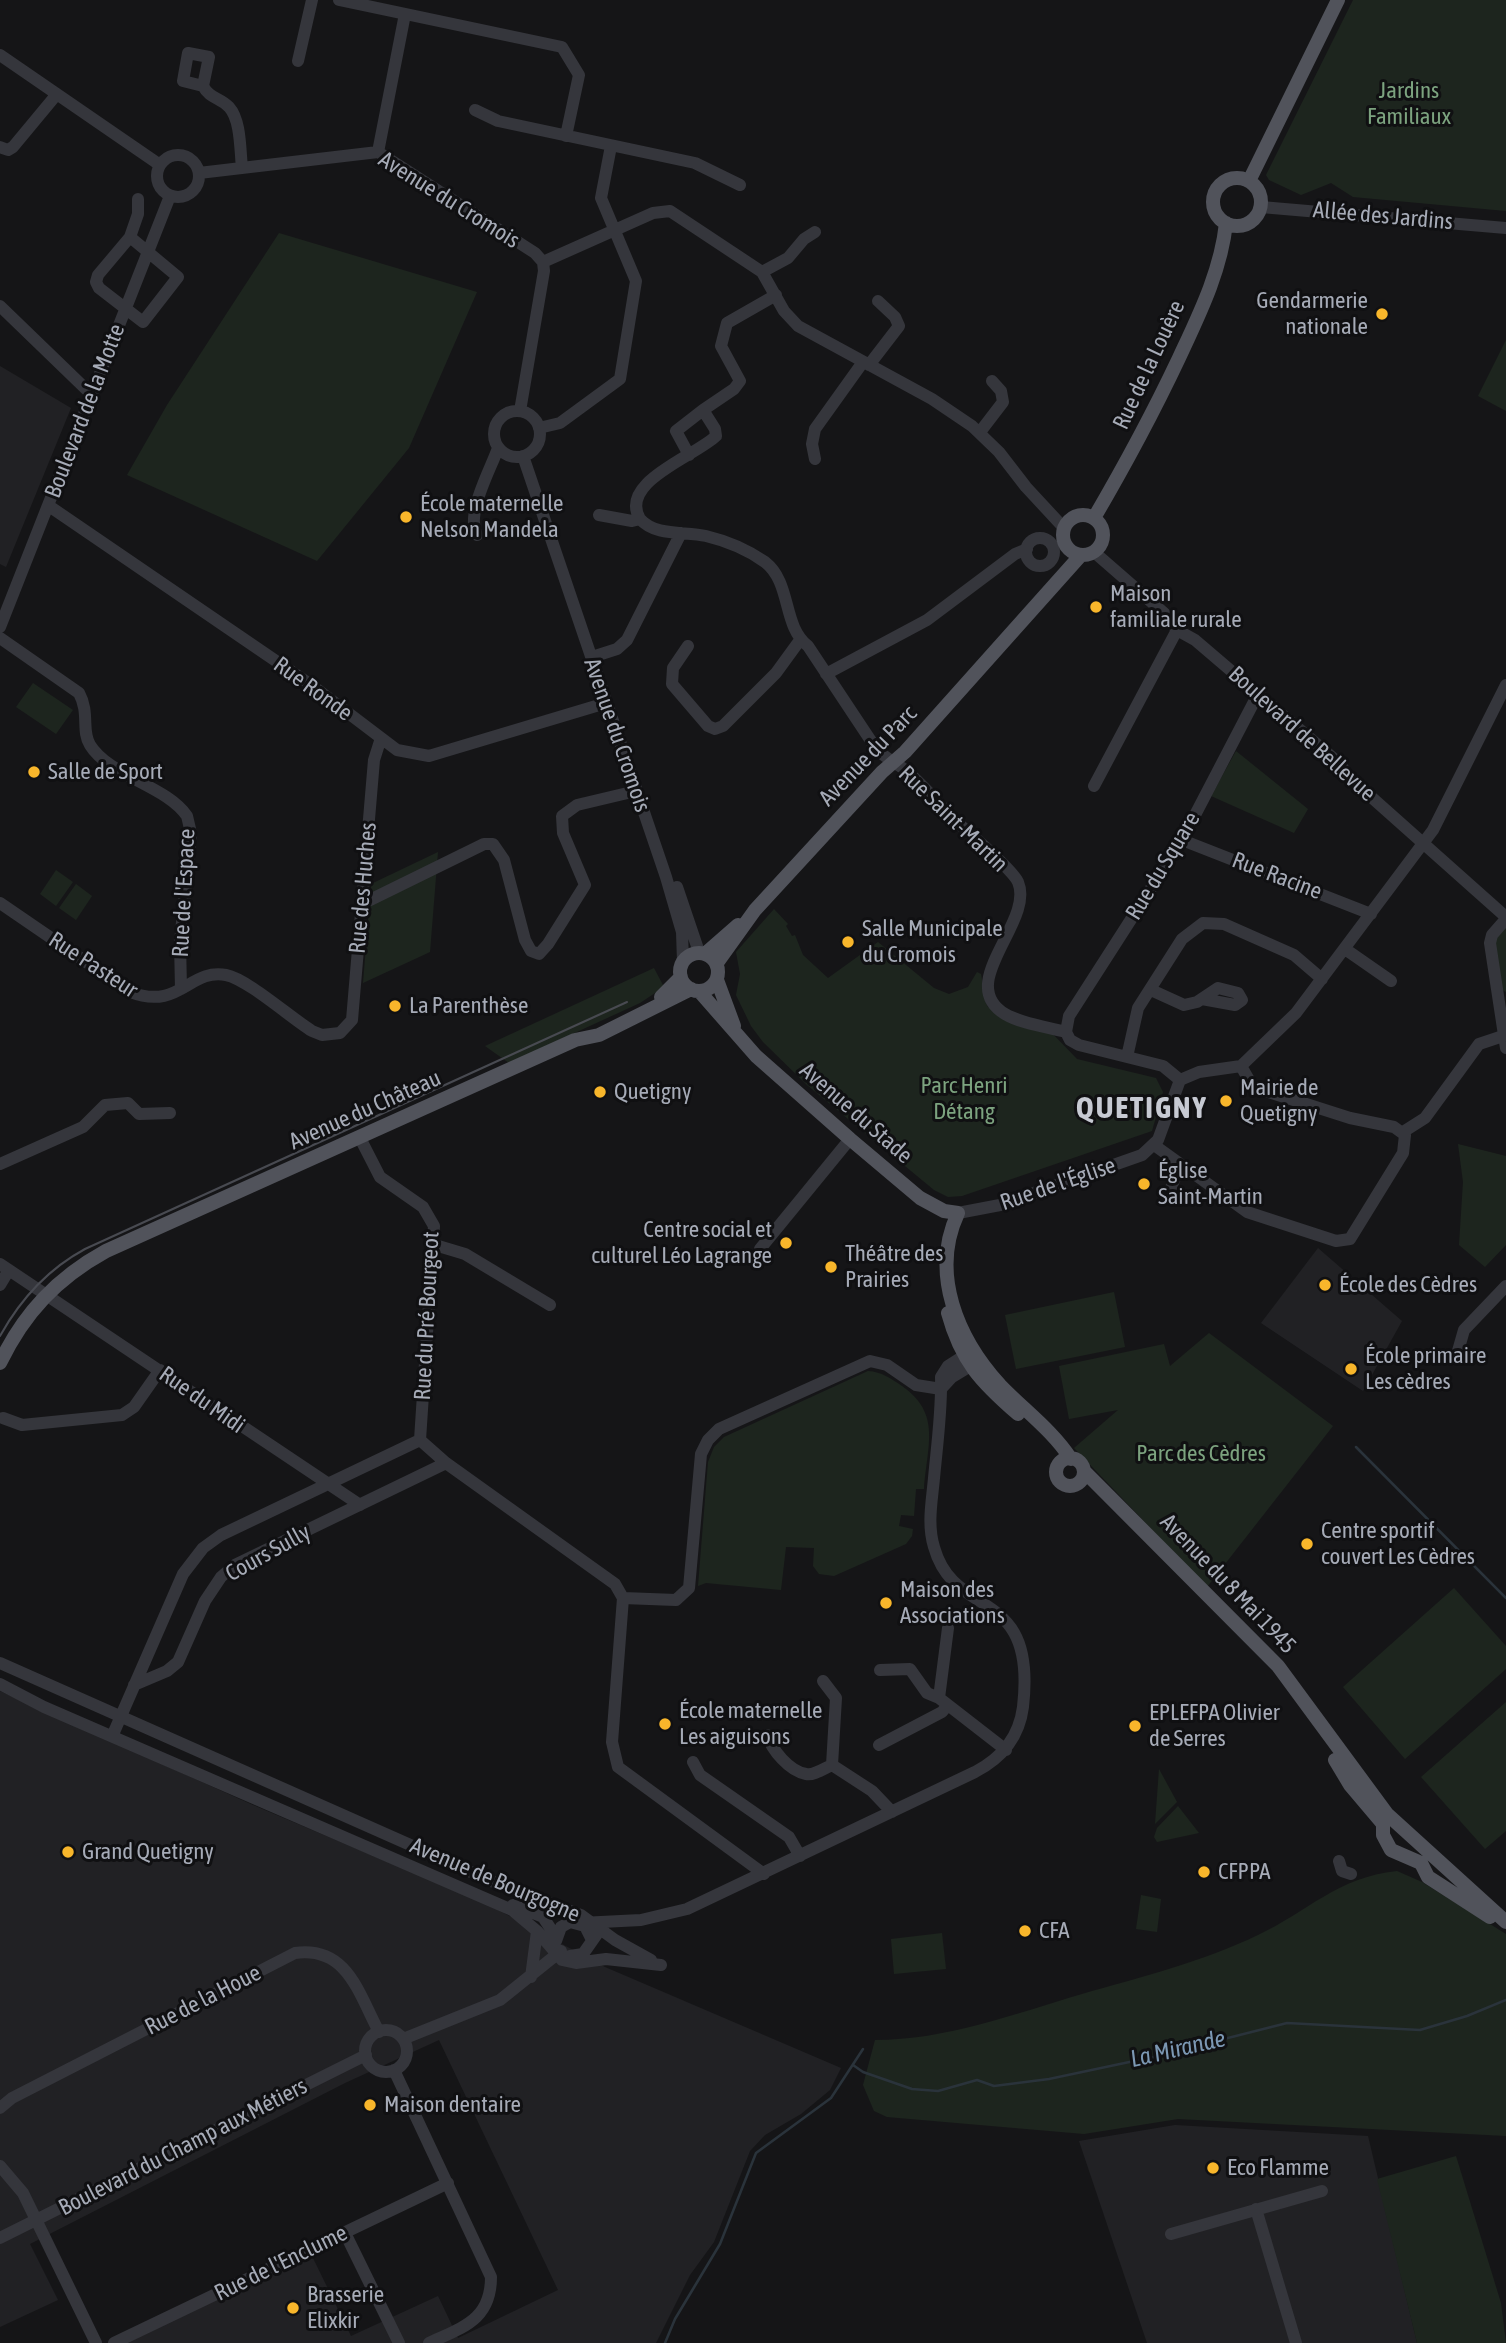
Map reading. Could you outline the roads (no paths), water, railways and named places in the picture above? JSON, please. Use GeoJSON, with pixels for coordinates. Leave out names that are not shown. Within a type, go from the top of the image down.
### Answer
{"type":"FeatureCollection","features":[{"type":"Feature","properties":{"kind":"main road"},"geometry":{"type":"LineString","coordinates":[[1249,181],[1338,0]]}},
{"type":"Feature","properties":{"kind":"main road"},"geometry":{"type":"LineString","coordinates":[[1233,179],[1249,181],[1259,192],[1261,206],[1251,221],[1243,225],[1226,223],[1215,211],[1213,202],[1219,187],[1233,179]]}},
{"type":"Feature","properties":{"kind":"main road","name":"Rue de la Louère"},"geometry":{"type":"LineString","coordinates":[[1094,518],[1141,439],[1194,327],[1220,261],[1226,223]]}},
{"type":"Feature","properties":{"kind":"main road"},"geometry":{"type":"LineString","coordinates":[[1077,516],[1094,518],[1104,535],[1081,552],[1063,539],[1064,528],[1077,516]]}},
{"type":"Feature","properties":{"kind":"main road","name":"Avenue du Parc"},"geometry":{"type":"LineString","coordinates":[[707,956],[755,910],[893,762],[1056,584],[1081,552]]}},
{"type":"Feature","properties":{"kind":"main road"},"geometry":{"type":"LineString","coordinates":[[575,1040],[652,1002],[681,977],[683,961],[707,956],[717,980],[710,988],[695,990],[681,977]]}},
{"type":"Feature","properties":{"kind":"main road","name":"Avenue du Stade"},"geometry":{"type":"LineString","coordinates":[[717,980],[736,1031]]}},
{"type":"Feature","properties":{"kind":"main road","name":"Avenue du Stade"},"geometry":{"type":"LineString","coordinates":[[695,990],[736,1031],[756,1056],[850,1139],[920,1198],[951,1212]]}},
{"type":"Feature","properties":{"kind":"main road","name":"Avenue du Château"},"geometry":{"type":"LineString","coordinates":[[0,1363],[12,1337],[44,1295],[60,1280],[106,1251],[575,1040],[599,1035],[695,990]]}},
{"type":"Feature","properties":{"kind":"main road"},"geometry":{"type":"LineString","coordinates":[[951,1212],[945,1267],[952,1302],[971,1358],[1058,1440],[1065,1461]]}},
{"type":"Feature","properties":{"kind":"main road"},"geometry":{"type":"LineString","coordinates":[[1065,1461],[1081,1464],[1080,1478],[1069,1486],[1061,1482],[1057,1471],[1065,1461]]}},
{"type":"Feature","properties":{"kind":"main road","name":"Avenue du 8 Mai 1945"},"geometry":{"type":"LineString","coordinates":[[1080,1478],[1100,1485],[1255,1639],[1278,1666],[1316,1721],[1350,1785],[1390,1824],[1506,1925]]}},
{"type":"Feature","properties":{"kind":"main road"},"geometry":{"type":"LineString","coordinates":[[1390,1824],[1383,1835],[1391,1850],[1421,1863],[1428,1877],[1436,1883],[1506,1925]]}},
{"type":"Feature","properties":{"kind":"street"},"geometry":{"type":"LineString","coordinates":[[298,61],[312,0]]}},
{"type":"Feature","properties":{"kind":"street"},"geometry":{"type":"LineString","coordinates":[[339,0],[562,47],[579,75],[566,136]]}},
{"type":"Feature","properties":{"kind":"street"},"geometry":{"type":"LineString","coordinates":[[378,152],[405,14]]}},
{"type":"Feature","properties":{"kind":"street"},"geometry":{"type":"LineString","coordinates":[[0,54],[159,165]]}},
{"type":"Feature","properties":{"kind":"street"},"geometry":{"type":"LineString","coordinates":[[203,86],[209,96],[225,103],[234,113],[242,167]]}},
{"type":"Feature","properties":{"kind":"street"},"geometry":{"type":"LineString","coordinates":[[0,147],[8,150],[13,147],[57,94]]}},
{"type":"Feature","properties":{"kind":"street"},"geometry":{"type":"LineString","coordinates":[[475,110],[498,121],[695,163],[740,185]]}},
{"type":"Feature","properties":{"kind":"street"},"geometry":{"type":"LineString","coordinates":[[539,428],[560,423],[620,379],[636,281],[601,198],[611,146]]}},
{"type":"Feature","properties":{"kind":"street","name":"Avenue du Cromois"},"geometry":{"type":"LineString","coordinates":[[199,173],[378,152],[531,250],[543,262],[544,274],[520,411]]}},
{"type":"Feature","properties":{"kind":"street"},"geometry":{"type":"LineString","coordinates":[[182,155],[194,162],[199,173],[199,181],[192,192],[181,197],[170,196],[163,191],[157,180],[159,165],[168,157],[182,155]]}},
{"type":"Feature","properties":{"kind":"street","name":"Boulevard de la Motte"},"geometry":{"type":"LineString","coordinates":[[0,626],[170,196]]}},
{"type":"Feature","properties":{"kind":"street"},"geometry":{"type":"LineString","coordinates":[[130,237],[176,274],[177,281],[145,321],[139,320],[99,288],[96,279],[130,237],[138,215],[138,199]]}},
{"type":"Feature","properties":{"kind":"street","name":"Allée des Jardins"},"geometry":{"type":"LineString","coordinates":[[1261,206],[1506,228]]}},
{"type":"Feature","properties":{"kind":"street"},"geometry":{"type":"LineString","coordinates":[[543,262],[659,211],[675,212],[762,272],[798,326],[932,398],[980,432],[1064,528]]}},
{"type":"Feature","properties":{"kind":"street"},"geometry":{"type":"LineString","coordinates":[[762,272],[788,257],[804,239],[815,232]]}},
{"type":"Feature","properties":{"kind":"street"},"geometry":{"type":"LineString","coordinates":[[689,455],[676,430],[734,389],[740,381],[721,346],[727,323],[776,295]]}},
{"type":"Feature","properties":{"kind":"street"},"geometry":{"type":"LineString","coordinates":[[815,459],[812,444],[815,429],[899,326],[895,317],[878,300]]}},
{"type":"Feature","properties":{"kind":"street"},"geometry":{"type":"LineString","coordinates":[[0,306],[90,393]]}},
{"type":"Feature","properties":{"kind":"street"},"geometry":{"type":"LineString","coordinates":[[980,432],[1003,402],[1001,391],[992,381]]}},
{"type":"Feature","properties":{"kind":"street"},"geometry":{"type":"LineString","coordinates":[[640,519],[635,505],[641,487],[716,436],[715,429],[703,410]]}},
{"type":"Feature","properties":{"kind":"street"},"geometry":{"type":"LineString","coordinates":[[520,411],[533,418],[539,428],[538,443],[523,456],[509,456],[498,448],[495,441],[495,426],[505,415],[520,411]]}},
{"type":"Feature","properties":{"kind":"street"},"geometry":{"type":"LineString","coordinates":[[477,535],[473,526],[478,498],[498,448]]}},
{"type":"Feature","properties":{"kind":"street","name":"Avenue du Cromois"},"geometry":{"type":"LineString","coordinates":[[523,456],[658,854],[682,932],[683,961]]}},
{"type":"Feature","properties":{"kind":"street","name":"Rue Ronde"},"geometry":{"type":"LineString","coordinates":[[49,506],[314,687],[397,750],[429,757],[606,703]]}},
{"type":"Feature","properties":{"kind":"street","name":"Rue Saint-Martin"},"geometry":{"type":"LineString","coordinates":[[600,515],[632,522],[640,519],[652,527],[722,540],[769,565],[780,580],[800,640],[872,744],[886,760],[893,762],[941,803],[1018,881],[1021,900],[988,975],[989,991],[995,1005],[1016,1019],[1066,1032],[1070,1040],[1079,1045],[1163,1066],[1180,1080]]}},
{"type":"Feature","properties":{"kind":"street"},"geometry":{"type":"LineString","coordinates":[[592,657],[617,649],[627,640],[681,533]]}},
{"type":"Feature","properties":{"kind":"street"},"geometry":{"type":"LineString","coordinates":[[826,674],[927,620],[1015,554],[1027,549]]}},
{"type":"Feature","properties":{"kind":"street","name":"Boulevard de Bellevue"},"geometry":{"type":"LineString","coordinates":[[1081,552],[1164,613],[1177,630],[1195,640],[1249,685],[1257,696],[1339,763],[1351,779],[1506,918]]}},
{"type":"Feature","properties":{"kind":"street"},"geometry":{"type":"LineString","coordinates":[[1094,786],[1177,630]]}},
{"type":"Feature","properties":{"kind":"street","name":"Rue de l'Espace"},"geometry":{"type":"LineString","coordinates":[[0,638],[79,693],[86,706],[86,736],[90,746],[187,816],[191,833],[181,930],[181,989]]}},
{"type":"Feature","properties":{"kind":"street"},"geometry":{"type":"LineString","coordinates":[[688,646],[673,668],[671,684],[708,726],[715,729],[723,726],[772,677],[800,640]]}},
{"type":"Feature","properties":{"kind":"street"},"geometry":{"type":"LineString","coordinates":[[1241,1066],[1254,1087],[1350,1118],[1394,1127],[1403,1132],[1406,1142],[1403,1153],[1353,1236],[1341,1242],[1247,1212],[1154,1145],[1180,1080],[1199,1072],[1241,1066],[1296,1013],[1424,842],[1506,685]]}},
{"type":"Feature","properties":{"kind":"street","name":"Rue du Square"},"geometry":{"type":"LineString","coordinates":[[1066,1032],[1069,1016],[1182,840],[1257,696]]}},
{"type":"Feature","properties":{"kind":"street","name":"Rue des Huches"},"geometry":{"type":"LineString","coordinates":[[340,1033],[352,1020],[374,760],[381,738]]}},
{"type":"Feature","properties":{"kind":"street"},"geometry":{"type":"LineString","coordinates":[[362,899],[370,900],[484,844],[493,845],[501,851],[525,940],[531,951],[539,954],[584,885],[563,832],[562,816],[577,805],[636,791]]}},
{"type":"Feature","properties":{"kind":"street","name":"Rue Racine"},"geometry":{"type":"LineString","coordinates":[[1182,840],[1371,914]]}},
{"type":"Feature","properties":{"kind":"street","name":"Avenue du Cromois"},"geometry":{"type":"LineString","coordinates":[[658,854],[676,883],[707,956]]}},
{"type":"Feature","properties":{"kind":"street","name":"Rue Pasteur"},"geometry":{"type":"LineString","coordinates":[[0,904],[130,992],[149,999],[165,997],[208,976],[228,976],[312,1031],[322,1035],[340,1033]]}},
{"type":"Feature","properties":{"kind":"street"},"geometry":{"type":"LineString","coordinates":[[1505,1042],[1490,941],[1506,918]]}},
{"type":"Feature","properties":{"kind":"street"},"geometry":{"type":"LineString","coordinates":[[1127,1057],[1135,1016],[1182,939],[1197,926],[1208,922],[1224,924],[1294,955],[1322,979]]}},
{"type":"Feature","properties":{"kind":"street"},"geometry":{"type":"LineString","coordinates":[[1345,948],[1391,981]]}},
{"type":"Feature","properties":{"kind":"street"},"geometry":{"type":"LineString","coordinates":[[1496,985],[1506,997]]}},
{"type":"Feature","properties":{"kind":"street"},"geometry":{"type":"LineString","coordinates":[[1151,990],[1178,1005],[1191,1004],[1202,999]]}},
{"type":"Feature","properties":{"kind":"street"},"geometry":{"type":"LineString","coordinates":[[1505,1042],[1506,1016]]}},
{"type":"Feature","properties":{"kind":"street"},"geometry":{"type":"LineString","coordinates":[[1403,1132],[1425,1118],[1479,1044],[1505,1042]]}},
{"type":"Feature","properties":{"kind":"street"},"geometry":{"type":"LineString","coordinates":[[0,1164],[83,1127],[106,1105],[128,1103],[139,1114],[170,1113]]}},
{"type":"Feature","properties":{"kind":"street","name":"Rue du Pré Bourgeot"},"geometry":{"type":"LineString","coordinates":[[360,1138],[380,1177],[428,1212],[434,1226],[435,1245],[420,1440]]}},
{"type":"Feature","properties":{"kind":"street"},"geometry":{"type":"LineString","coordinates":[[760,1249],[850,1139]]}},
{"type":"Feature","properties":{"kind":"street","name":"Rue de l'Église"},"geometry":{"type":"LineString","coordinates":[[951,1212],[1000,1205],[1142,1155],[1154,1145]]}},
{"type":"Feature","properties":{"kind":"street"},"geometry":{"type":"LineString","coordinates":[[1168,1195],[1178,1171],[1171,1157]]}},
{"type":"Feature","properties":{"kind":"street"},"geometry":{"type":"LineString","coordinates":[[435,1245],[465,1254],[550,1306]]}},
{"type":"Feature","properties":{"kind":"street"},"geometry":{"type":"LineString","coordinates":[[0,1285],[5,1267],[44,1295]]}},
{"type":"Feature","properties":{"kind":"street"},"geometry":{"type":"LineString","coordinates":[[1458,1351],[1464,1330],[1506,1286]]}},
{"type":"Feature","properties":{"kind":"street","name":"Rue du Midi"},"geometry":{"type":"LineString","coordinates":[[44,1295],[68,1307],[360,1506]]}},
{"type":"Feature","properties":{"kind":"street"},"geometry":{"type":"LineString","coordinates":[[559,1954],[556,1937],[561,1927],[591,1927],[668,1914],[764,1874],[892,1812],[986,1766],[1006,1750],[1022,1716],[1026,1666],[1022,1649],[1015,1632],[1002,1615],[962,1587],[944,1569],[931,1537],[943,1371],[971,1358]]}},
{"type":"Feature","properties":{"kind":"street"},"geometry":{"type":"LineString","coordinates":[[623,1598],[676,1600],[689,1588],[700,1461],[708,1440],[719,1429],[870,1362],[887,1365],[916,1385],[941,1389]]}},
{"type":"Feature","properties":{"kind":"street"},"geometry":{"type":"LineString","coordinates":[[3,1418],[22,1425],[122,1415],[134,1407],[160,1370]]}},
{"type":"Feature","properties":{"kind":"street"},"geometry":{"type":"LineString","coordinates":[[420,1440],[446,1463],[610,1579],[623,1598],[612,1742],[618,1767],[622,1773],[764,1874]]}},
{"type":"Feature","properties":{"kind":"street","name":"Cours Sully"},"geometry":{"type":"LineString","coordinates":[[118,1723],[183,1574],[203,1548],[221,1535],[420,1440]]}},
{"type":"Feature","properties":{"kind":"street","name":"Cours Sully"},"geometry":{"type":"LineString","coordinates":[[133,1685],[167,1671],[178,1662],[205,1601],[220,1577],[246,1560],[446,1463]]}},
{"type":"Feature","properties":{"kind":"street"},"geometry":{"type":"LineString","coordinates":[[879,1745],[942,1712],[948,1628]]}},
{"type":"Feature","properties":{"kind":"street","name":"Avenue de Bourgogne"},"geometry":{"type":"LineString","coordinates":[[0,1663],[269,1796],[543,1917],[556,1937]]}},
{"type":"Feature","properties":{"kind":"street","name":"Avenue de Bourgogne"},"geometry":{"type":"LineString","coordinates":[[0,1669],[118,1723],[591,1927],[660,1965],[606,1959],[567,1962],[512,1910],[246,1792],[44,1707],[0,1681]]}},
{"type":"Feature","properties":{"kind":"street"},"geometry":{"type":"LineString","coordinates":[[880,1670],[910,1669],[927,1693],[1006,1750]]}},
{"type":"Feature","properties":{"kind":"street","name":"Avenue de Bourgogne"},"geometry":{"type":"LineString","coordinates":[[0,1681],[118,1723]]}},
{"type":"Feature","properties":{"kind":"street"},"geometry":{"type":"LineString","coordinates":[[822,1681],[836,1698],[832,1765]]}},
{"type":"Feature","properties":{"kind":"street"},"geometry":{"type":"LineString","coordinates":[[767,1735],[772,1751],[801,1772],[812,1774],[832,1765]]}},
{"type":"Feature","properties":{"kind":"street"},"geometry":{"type":"LineString","coordinates":[[693,1762],[700,1775],[789,1837],[800,1856]]}},
{"type":"Feature","properties":{"kind":"street"},"geometry":{"type":"LineString","coordinates":[[832,1765],[872,1791],[892,1812]]}},
{"type":"Feature","properties":{"kind":"street"},"geometry":{"type":"LineString","coordinates":[[1339,1861],[1342,1871],[1351,1874]]}},
{"type":"Feature","properties":{"kind":"street"},"geometry":{"type":"LineString","coordinates":[[403,2039],[500,2000],[559,1954],[583,1954],[591,1927]]}},
{"type":"Feature","properties":{"kind":"street"},"geometry":{"type":"LineString","coordinates":[[531,1977],[537,1931]]}},
{"type":"Feature","properties":{"kind":"street","name":"Rue de la Houe"},"geometry":{"type":"LineString","coordinates":[[0,2108],[12,2098],[295,1953],[314,1951],[338,1961],[379,2032]]}},
{"type":"Feature","properties":{"kind":"street"},"geometry":{"type":"LineString","coordinates":[[392,2031],[403,2039],[407,2053],[400,2066],[394,2070],[380,2071],[373,2067],[366,2055],[368,2041],[379,2032],[392,2031]]}},
{"type":"Feature","properties":{"kind":"street","name":"Boulevard du Champ aux Métiers"},"geometry":{"type":"LineString","coordinates":[[0,2238],[366,2055]]}},
{"type":"Feature","properties":{"kind":"street"},"geometry":{"type":"LineString","coordinates":[[394,2070],[491,2277],[491,2297],[482,2312],[468,2324],[429,2343]]}},
{"type":"Feature","properties":{"kind":"street"},"geometry":{"type":"LineString","coordinates":[[0,2166],[23,2193],[96,2343]]}},
{"type":"Feature","properties":{"kind":"street","name":"Rue de l'Enclume"},"geometry":{"type":"LineString","coordinates":[[114,2343],[448,2183]]}},
{"type":"Feature","properties":{"kind":"street"},"geometry":{"type":"LineString","coordinates":[[1171,2234],[1322,2191]]}},
{"type":"Feature","properties":{"kind":"street"},"geometry":{"type":"LineString","coordinates":[[1256,2209],[1296,2343]]}},
{"type":"Feature","properties":{"kind":"street"},"geometry":{"type":"LineString","coordinates":[[345,2232],[399,2343]]}},
{"type":"Feature","properties":{"kind":"waterway"},"geometry":{"type":"LineString","coordinates":[[1356,1447],[1506,1598]]}},
{"type":"Feature","properties":{"kind":"waterway","name":"La Mirande"},"geometry":{"type":"LineString","coordinates":[[853,2065],[863,2072],[912,2089],[938,2091],[977,2080],[994,2086],[1049,2079],[1153,2057],[1287,2023],[1420,2030],[1467,2016],[1506,2000]]}},
{"type":"Feature","properties":{"kind":"waterway"},"geometry":{"type":"LineString","coordinates":[[665,2343],[675,2319],[720,2244],[756,2153],[831,2098],[863,2049]]}},
{"type":"Feature","properties":{"kind":"tram line"},"geometry":{"type":"LineString","coordinates":[[0,1336],[36,1286],[59,1266],[85,1249],[627,1002]]}},
{"type":"Feature","properties":{"kind":"place","name":"Gendarmerie nationale"},"geometry":{"type":"Point","coordinates":[1382,314]}},
{"type":"Feature","properties":{"kind":"place","name":"École maternelle Nelson Mandela"},"geometry":{"type":"Point","coordinates":[406,517]}},
{"type":"Feature","properties":{"kind":"place","name":"Maison familiale rurale"},"geometry":{"type":"Point","coordinates":[1096,607]}},
{"type":"Feature","properties":{"kind":"place","name":"Salle de Sport"},"geometry":{"type":"Point","coordinates":[34,772]}},
{"type":"Feature","properties":{"kind":"place","name":"Salle Municipale du Cromois"},"geometry":{"type":"Point","coordinates":[848,942]}},
{"type":"Feature","properties":{"kind":"place","name":"La Parenthèse"},"geometry":{"type":"Point","coordinates":[395,1006]}},
{"type":"Feature","properties":{"kind":"place","name":"Quetigny"},"geometry":{"type":"Point","coordinates":[600,1092]}},
{"type":"Feature","properties":{"kind":"place","name":"Mairie de Quetigny"},"geometry":{"type":"Point","coordinates":[1226,1101]}},
{"type":"Feature","properties":{"kind":"place","name":"Église Saint-Martin"},"geometry":{"type":"Point","coordinates":[1144,1184]}},
{"type":"Feature","properties":{"kind":"place","name":"Centre social et culturel Léo Lagrange"},"geometry":{"type":"Point","coordinates":[786,1243]}},
{"type":"Feature","properties":{"kind":"place","name":"Théâtre des Prairies"},"geometry":{"type":"Point","coordinates":[831,1267]}},
{"type":"Feature","properties":{"kind":"place","name":"École des Cèdres"},"geometry":{"type":"Point","coordinates":[1325,1285]}},
{"type":"Feature","properties":{"kind":"place","name":"École primaire Les cèdres"},"geometry":{"type":"Point","coordinates":[1351,1369]}},
{"type":"Feature","properties":{"kind":"place","name":"Centre sportif couvert Les Cèdres"},"geometry":{"type":"Point","coordinates":[1307,1544]}},
{"type":"Feature","properties":{"kind":"place","name":"Maison des Associations"},"geometry":{"type":"Point","coordinates":[886,1603]}},
{"type":"Feature","properties":{"kind":"place","name":"École maternelle Les aiguisons"},"geometry":{"type":"Point","coordinates":[665,1724]}},
{"type":"Feature","properties":{"kind":"place","name":"EPLEFPA Olivier de Serres"},"geometry":{"type":"Point","coordinates":[1135,1726]}},
{"type":"Feature","properties":{"kind":"place","name":"Grand Quetigny"},"geometry":{"type":"Point","coordinates":[68,1852]}},
{"type":"Feature","properties":{"kind":"place","name":"CFPPA"},"geometry":{"type":"Point","coordinates":[1204,1872]}},
{"type":"Feature","properties":{"kind":"place","name":"CFA"},"geometry":{"type":"Point","coordinates":[1025,1931]}},
{"type":"Feature","properties":{"kind":"place","name":"Maison dentaire"},"geometry":{"type":"Point","coordinates":[370,2105]}},
{"type":"Feature","properties":{"kind":"place","name":"Eco Flamme"},"geometry":{"type":"Point","coordinates":[1213,2168]}},
{"type":"Feature","properties":{"kind":"place","name":"Brasserie Elixkir"},"geometry":{"type":"Point","coordinates":[293,2308]}},
{"type":"Feature","properties":{"kind":"district","name":"QUETIGNY"},"geometry":{"type":"Point","coordinates":[1142,1109]}},
{"type":"Feature","properties":{"kind":"park label","name":"Jardins Familiaux"},"geometry":{"type":"Point","coordinates":[1409,104]}},
{"type":"Feature","properties":{"kind":"park label","name":"Parc Henri Détang"},"geometry":{"type":"Point","coordinates":[964,1099]}},
{"type":"Feature","properties":{"kind":"park label","name":"Parc des Cèdres"},"geometry":{"type":"Point","coordinates":[1201,1454]}}]}
